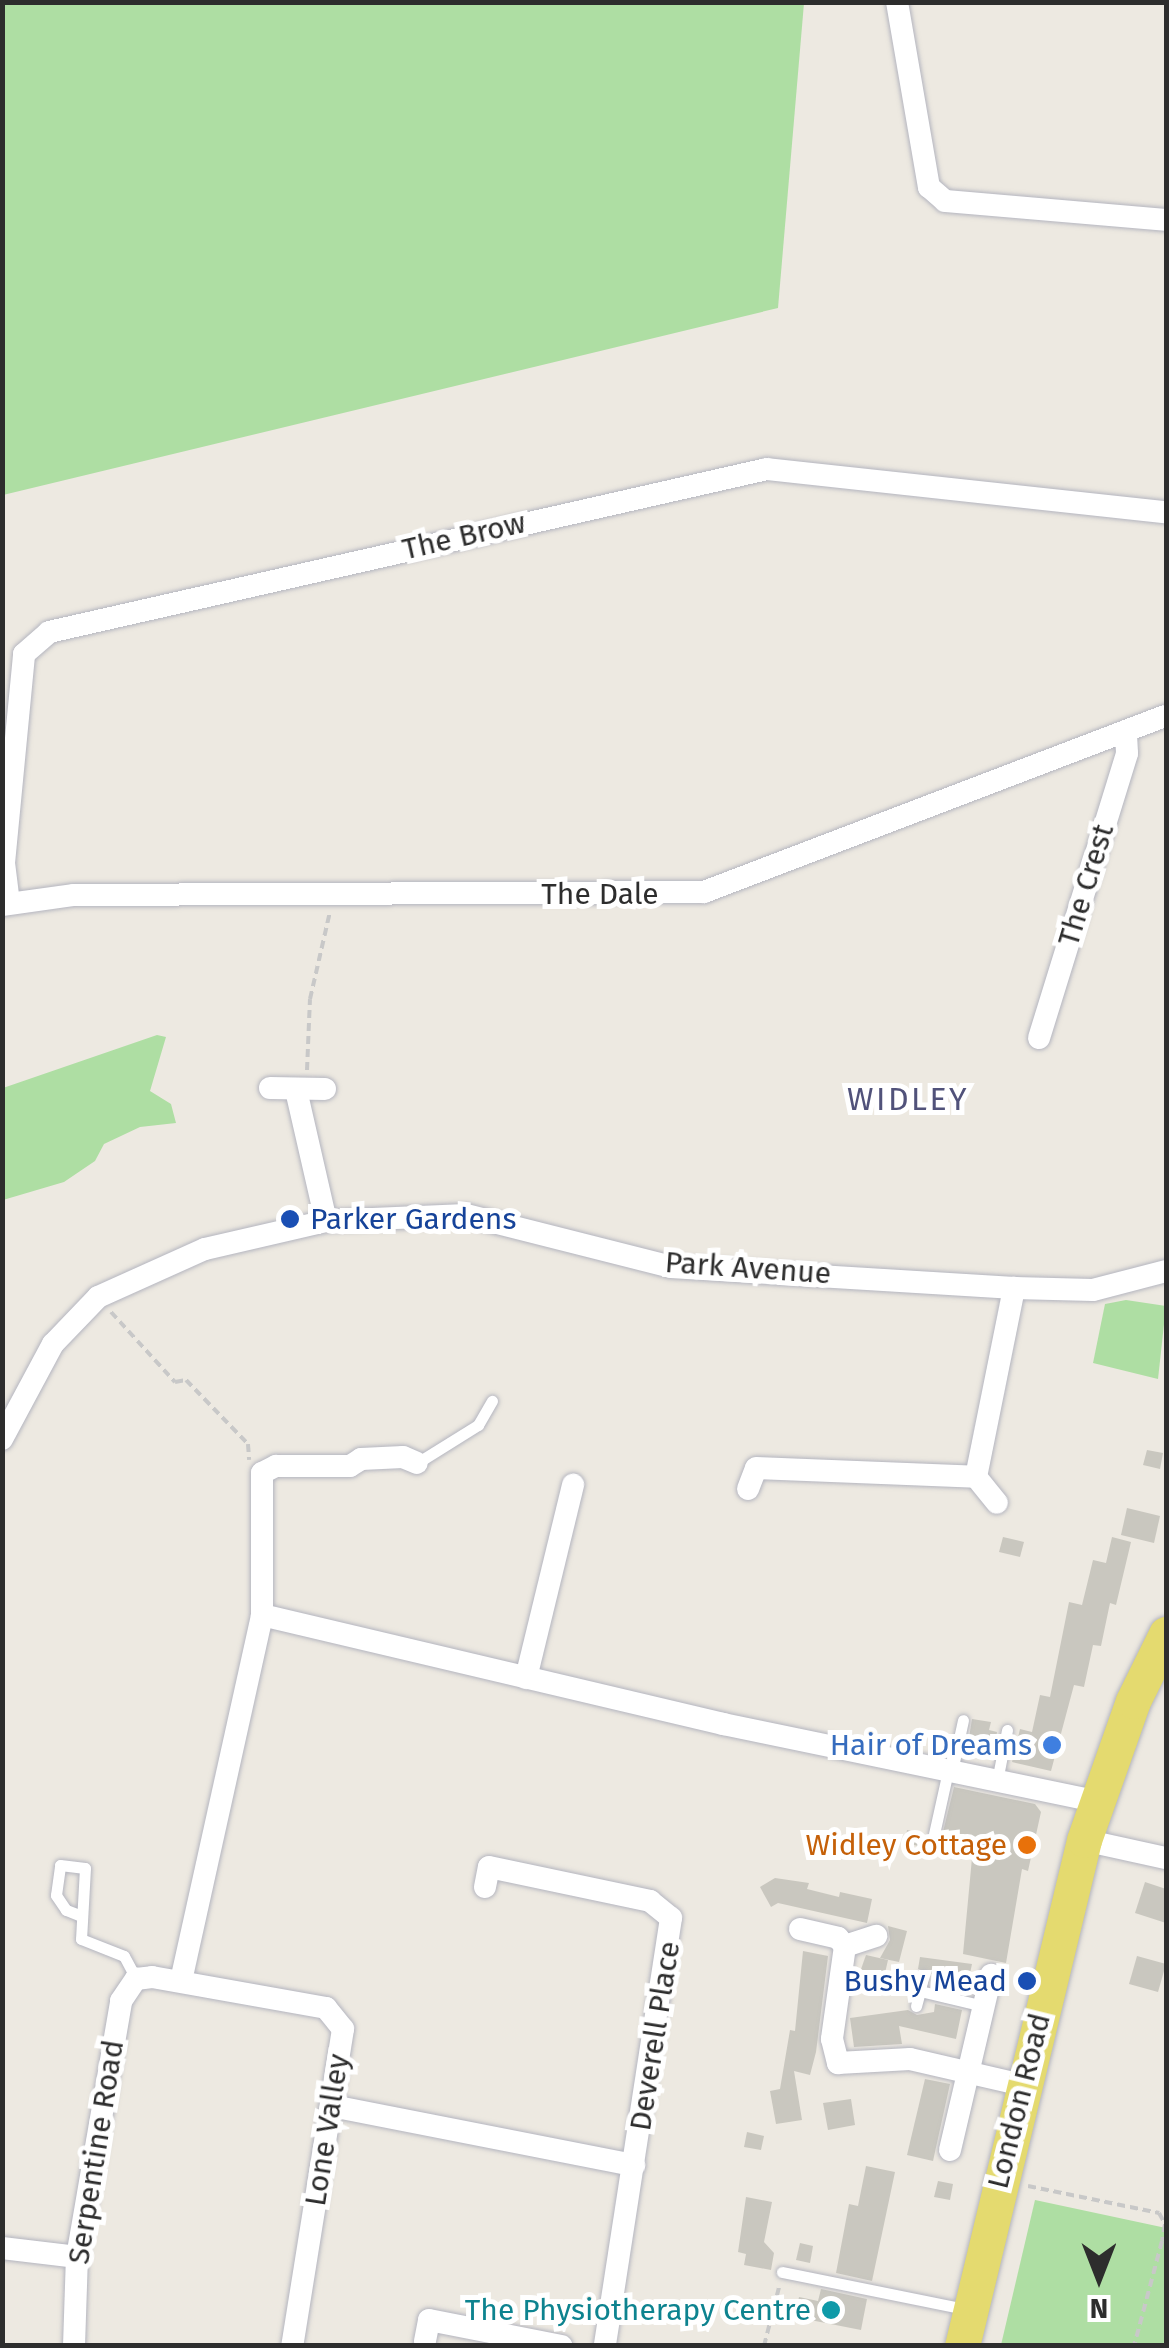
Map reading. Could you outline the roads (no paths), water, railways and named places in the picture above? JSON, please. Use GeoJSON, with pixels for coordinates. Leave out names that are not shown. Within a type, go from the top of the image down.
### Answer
{"type":"FeatureCollection","features":[{"type":"Feature","properties":{"kind":"main road","name":"London Road"},"geometry":{"type":"LineString","coordinates":[[962,2346],[998,2182],[1084,1840],[1096,1801],[1166,1634]]}},
{"type":"Feature","properties":{"kind":"street"},"geometry":{"type":"LineString","coordinates":[[897,2],[929,186],[945,201],[1166,220]]}},
{"type":"Feature","properties":{"kind":"street","name":"The Brow"},"geometry":{"type":"LineString","coordinates":[[6,904],[4,862],[24,654],[50,632],[767,468],[1166,512]]}},
{"type":"Feature","properties":{"kind":"street","name":"The Dale"},"geometry":{"type":"LineString","coordinates":[[6,904],[74,895],[704,892],[1166,716]]}},
{"type":"Feature","properties":{"kind":"street","name":"The Crest"},"geometry":{"type":"LineString","coordinates":[[1039,1038],[1127,753],[1126,731]]}},
{"type":"Feature","properties":{"kind":"street"},"geometry":{"type":"LineString","coordinates":[[270,1088],[310,1090],[326,1221]]}},
{"type":"Feature","properties":{"kind":"street","name":"Park Avenue"},"geometry":{"type":"LineString","coordinates":[[2,1438],[53,1344],[98,1298],[206,1249],[326,1221],[466,1215],[671,1267],[1014,1288],[1093,1290],[1166,1271]]}},
{"type":"Feature","properties":{"kind":"street"},"geometry":{"type":"LineString","coordinates":[[976,1477],[1014,1288]]}},
{"type":"Feature","properties":{"kind":"street"},"geometry":{"type":"LineString","coordinates":[[181,1981],[262,1615],[262,1472],[276,1466],[350,1466],[362,1458],[403,1457],[417,1463]]}},
{"type":"Feature","properties":{"kind":"street"},"geometry":{"type":"LineString","coordinates":[[747,1473],[976,1477]]}},
{"type":"Feature","properties":{"kind":"street"},"geometry":{"type":"LineString","coordinates":[[976,1477],[997,1503]]}},
{"type":"Feature","properties":{"kind":"street"},"geometry":{"type":"LineString","coordinates":[[526,1678],[573,1484]]}},
{"type":"Feature","properties":{"kind":"street"},"geometry":{"type":"LineString","coordinates":[[262,1615],[526,1678],[1096,1801]]}},
{"type":"Feature","properties":{"kind":"street"},"geometry":{"type":"LineString","coordinates":[[1084,1840],[1166,1858]]}},
{"type":"Feature","properties":{"kind":"street","name":"Deverell Place"},"geometry":{"type":"LineString","coordinates":[[489,1869],[650,1901],[671,1918],[604,2346]]}},
{"type":"Feature","properties":{"kind":"street"},"geometry":{"type":"LineString","coordinates":[[800,1929],[838,1938],[845,1946],[832,2039],[838,2063],[910,2059],[1022,2085]]}},
{"type":"Feature","properties":{"kind":"street"},"geometry":{"type":"LineString","coordinates":[[845,1946],[876,1936]]}},
{"type":"Feature","properties":{"kind":"street"},"geometry":{"type":"LineString","coordinates":[[950,2150],[991,1975]]}},
{"type":"Feature","properties":{"kind":"street","name":"Lone Valley"},"geometry":{"type":"LineString","coordinates":[[144,1978],[181,1981],[326,2008],[339,2017],[344,2029],[292,2346]]}},
{"type":"Feature","properties":{"kind":"street","name":"Serpentine Road"},"geometry":{"type":"LineString","coordinates":[[74,2346],[77,2257],[121,2001],[144,1978]]}},
{"type":"Feature","properties":{"kind":"street","name":"Deverell Place"},"geometry":{"type":"LineString","coordinates":[[332,2106],[634,2164]]}},
{"type":"Feature","properties":{"kind":"street"},"geometry":{"type":"LineString","coordinates":[[2,2248],[77,2257]]}},
{"type":"Feature","properties":{"kind":"street"},"geometry":{"type":"LineString","coordinates":[[428,2321],[561,2346]]}},
{"type":"Feature","properties":{"kind":"lane"},"geometry":{"type":"LineString","coordinates":[[417,1463],[478,1425],[492,1401]]}},
{"type":"Feature","properties":{"kind":"lane"},"geometry":{"type":"LineString","coordinates":[[934,1834],[963,1720]]}},
{"type":"Feature","properties":{"kind":"lane"},"geometry":{"type":"LineString","coordinates":[[997,1781],[1008,1730]]}},
{"type":"Feature","properties":{"kind":"lane"},"geometry":{"type":"LineString","coordinates":[[80,1916],[81,1940],[124,1956],[144,1978]]}},
{"type":"Feature","properties":{"kind":"lane"},"geometry":{"type":"LineString","coordinates":[[916,2006],[923,1976]]}},
{"type":"Feature","properties":{"kind":"lane"},"geometry":{"type":"LineString","coordinates":[[920,1991],[984,2006]]}},
{"type":"Feature","properties":{"kind":"lane"},"geometry":{"type":"LineString","coordinates":[[782,2272],[969,2310]]}},
{"type":"Feature","properties":{"kind":"place","name":"Parker Gardens"},"geometry":{"type":"Point","coordinates":[290,1219]}},
{"type":"Feature","properties":{"kind":"place","name":"Hair of Dreams"},"geometry":{"type":"Point","coordinates":[1052,1745]}},
{"type":"Feature","properties":{"kind":"place","name":"Widley Cottage"},"geometry":{"type":"Point","coordinates":[1027,1845]}},
{"type":"Feature","properties":{"kind":"place","name":"Bushy Mead"},"geometry":{"type":"Point","coordinates":[1027,1981]}},
{"type":"Feature","properties":{"kind":"place","name":"The Physiotherapy Centre"},"geometry":{"type":"Point","coordinates":[831,2310]}},
{"type":"Feature","properties":{"kind":"district","name":"WIDLEY"},"geometry":{"type":"Point","coordinates":[908,1099]}}]}
